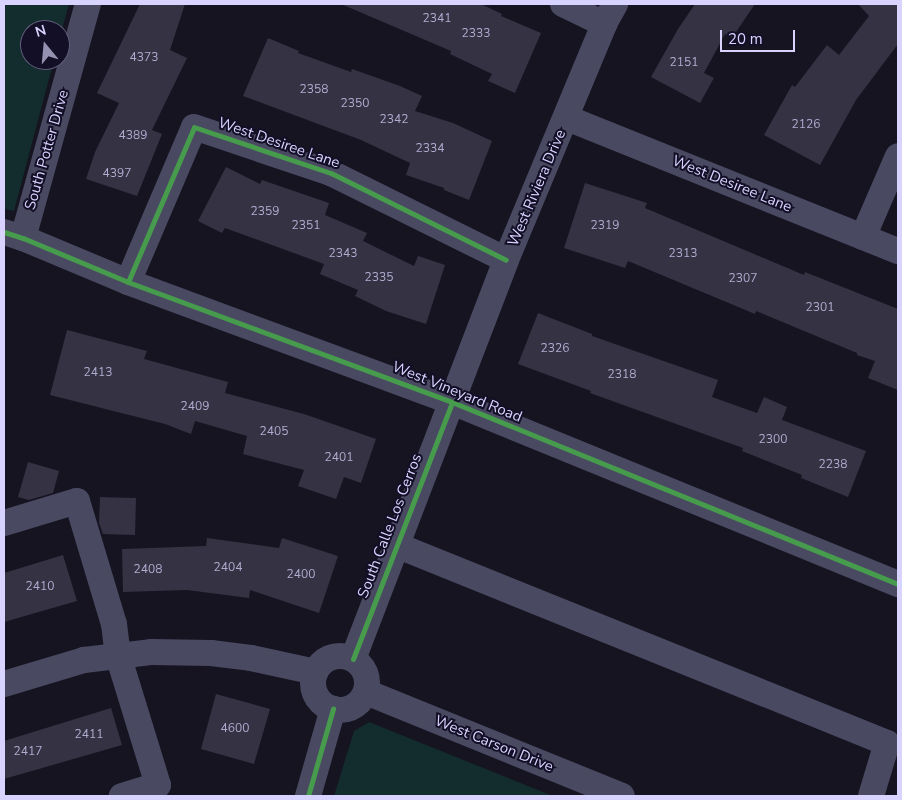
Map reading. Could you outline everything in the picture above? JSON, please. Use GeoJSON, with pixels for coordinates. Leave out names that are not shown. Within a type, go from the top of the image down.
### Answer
{"type":"FeatureCollection","features":[{"type":"Feature","properties":{"kind":"street","name":"South Potter Drive"},"geometry":{"type":"LineString","coordinates":[[13,235],[88,4]]}},
{"type":"Feature","properties":{"kind":"street"},"geometry":{"type":"LineString","coordinates":[[563,4],[610,14]]}},
{"type":"Feature","properties":{"kind":"street","name":"West Riviera Drive"},"geometry":{"type":"LineString","coordinates":[[452,402],[506,260],[610,14]]}},
{"type":"Feature","properties":{"kind":"street","name":"West Desiree Lane"},"geometry":{"type":"LineString","coordinates":[[567,118],[898,251]]}},
{"type":"Feature","properties":{"kind":"street","name":"West Desiree Lane"},"geometry":{"type":"LineString","coordinates":[[128,282],[194,127],[331,173],[506,260]]}},
{"type":"Feature","properties":{"kind":"street"},"geometry":{"type":"LineString","coordinates":[[863,237],[898,156]]}},
{"type":"Feature","properties":{"kind":"street","name":"West Vineyard Road"},"geometry":{"type":"LineString","coordinates":[[13,235],[128,282],[452,402],[898,584]]}},
{"type":"Feature","properties":{"kind":"street","name":"South Calle Los Cerros"},"geometry":{"type":"LineString","coordinates":[[352,659],[452,402]]}},
{"type":"Feature","properties":{"kind":"street"},"geometry":{"type":"LineString","coordinates":[[4,523],[77,501],[114,624],[118,654],[158,785],[122,796]]}},
{"type":"Feature","properties":{"kind":"street"},"geometry":{"type":"LineString","coordinates":[[396,545],[887,743],[872,796]]}},
{"type":"Feature","properties":{"kind":"street"},"geometry":{"type":"LineString","coordinates":[[4,684],[52,668],[118,654],[166,652],[251,658],[316,672]]}},
{"type":"Feature","properties":{"kind":"street"},"geometry":{"type":"LineString","coordinates":[[338,656],[352,659],[366,673],[366,692],[353,707],[333,709],[325,705],[314,690],[316,672],[320,666],[331,658],[338,656]]}},
{"type":"Feature","properties":{"kind":"street","name":"West Carson Drive"},"geometry":{"type":"LineString","coordinates":[[366,692],[622,796]]}},
{"type":"Feature","properties":{"kind":"street"},"geometry":{"type":"LineString","coordinates":[[308,796],[333,709]]}},
{"type":"Feature","properties":{"kind":"green space"},"geometry":{"type":"Polygon","coordinates":[[[4,4],[69,4],[65,20],[20,20],[20,70],[51,70],[14,211],[4,209],[4,4]]]}},
{"type":"Feature","properties":{"kind":"green space"},"geometry":{"type":"Polygon","coordinates":[[[369,722],[553,796],[334,796],[354,731],[369,722]]]}},
{"type":"Feature","properties":{"kind":"building"},"geometry":{"type":"Polygon","coordinates":[[[140,4],[185,4],[170,50],[187,58],[152,130],[162,134],[137,196],[86,179],[95,152],[119,103],[97,93],[140,4]]]}},
{"type":"Feature","properties":{"kind":"building"},"geometry":{"type":"Polygon","coordinates":[[[341,4],[481,4],[502,14],[501,16],[541,33],[515,93],[488,81],[492,74],[450,54],[451,51],[341,4]]]}},
{"type":"Feature","properties":{"kind":"building"},"geometry":{"type":"Polygon","coordinates":[[[695,4],[755,4],[732,38],[725,34],[704,73],[714,78],[700,103],[651,77],[678,29],[695,4]]]}},
{"type":"Feature","properties":{"kind":"building"},"geometry":{"type":"Polygon","coordinates":[[[858,4],[898,4],[898,44],[856,100],[820,165],[764,135],[792,85],[795,87],[827,45],[839,55],[869,16],[858,4]]]}},
{"type":"Feature","properties":{"kind":"building"},"geometry":{"type":"Polygon","coordinates":[[[268,38],[299,51],[298,53],[351,72],[352,69],[422,96],[415,111],[453,123],[492,141],[469,200],[444,190],[444,188],[406,175],[410,163],[361,140],[243,96],[268,38]]]}},
{"type":"Feature","properties":{"kind":"building"},"geometry":{"type":"Polygon","coordinates":[[[226,167],[260,184],[262,180],[329,203],[325,215],[367,233],[363,241],[414,266],[418,256],[445,265],[426,324],[386,311],[355,296],[358,290],[320,274],[324,264],[225,228],[222,233],[198,221],[226,167]]]}},
{"type":"Feature","properties":{"kind":"building"},"geometry":{"type":"Polygon","coordinates":[[[585,183],[647,203],[645,208],[804,275],[805,272],[898,309],[898,390],[868,378],[875,361],[857,355],[857,353],[756,311],[755,314],[628,261],[625,268],[564,248],[585,183]]]}},
{"type":"Feature","properties":{"kind":"building"},"geometry":{"type":"Polygon","coordinates":[[[538,313],[592,334],[592,336],[718,380],[712,397],[757,413],[764,397],[787,407],[782,420],[866,451],[848,497],[801,478],[802,475],[742,451],[743,448],[590,393],[591,391],[518,364],[538,313]]]}},
{"type":"Feature","properties":{"kind":"building"},"geometry":{"type":"Polygon","coordinates":[[[67,330],[147,351],[144,359],[228,382],[225,393],[304,414],[376,439],[361,483],[344,477],[336,499],[298,486],[304,470],[243,454],[247,436],[195,421],[191,434],[165,424],[50,395],[67,330]]]}},
{"type":"Feature","properties":{"kind":"building"},"geometry":{"type":"Polygon","coordinates":[[[28,462],[59,471],[53,493],[29,500],[18,497],[28,462]]]}},
{"type":"Feature","properties":{"kind":"building"},"geometry":{"type":"Polygon","coordinates":[[[100,497],[136,498],[135,535],[103,534],[99,523],[100,497]]]}},
{"type":"Feature","properties":{"kind":"building"},"geometry":{"type":"Polygon","coordinates":[[[207,538],[279,548],[282,538],[338,556],[319,613],[250,590],[249,598],[187,590],[123,592],[122,549],[206,546],[207,538]]]}},
{"type":"Feature","properties":{"kind":"building"},"geometry":{"type":"Polygon","coordinates":[[[63,555],[77,601],[4,622],[4,573],[63,555]]]}},
{"type":"Feature","properties":{"kind":"building"},"geometry":{"type":"Polygon","coordinates":[[[216,694],[270,709],[254,764],[201,749],[216,694]]]}},
{"type":"Feature","properties":{"kind":"building"},"geometry":{"type":"Polygon","coordinates":[[[111,708],[122,745],[4,779],[4,741],[111,708]]]}},
{"type":"Feature","properties":{"kind":"cycle path"},"geometry":{"type":"LineString","coordinates":[[128,282],[194,127],[331,173],[506,260]]}},
{"type":"Feature","properties":{"kind":"cycle path"},"geometry":{"type":"LineString","coordinates":[[4,232],[23,238],[128,282],[452,402],[898,584]]}},
{"type":"Feature","properties":{"kind":"cycle path"},"geometry":{"type":"LineString","coordinates":[[353,659],[452,402]]}},
{"type":"Feature","properties":{"kind":"cycle path"},"geometry":{"type":"LineString","coordinates":[[308,796],[333,709]]}}]}
